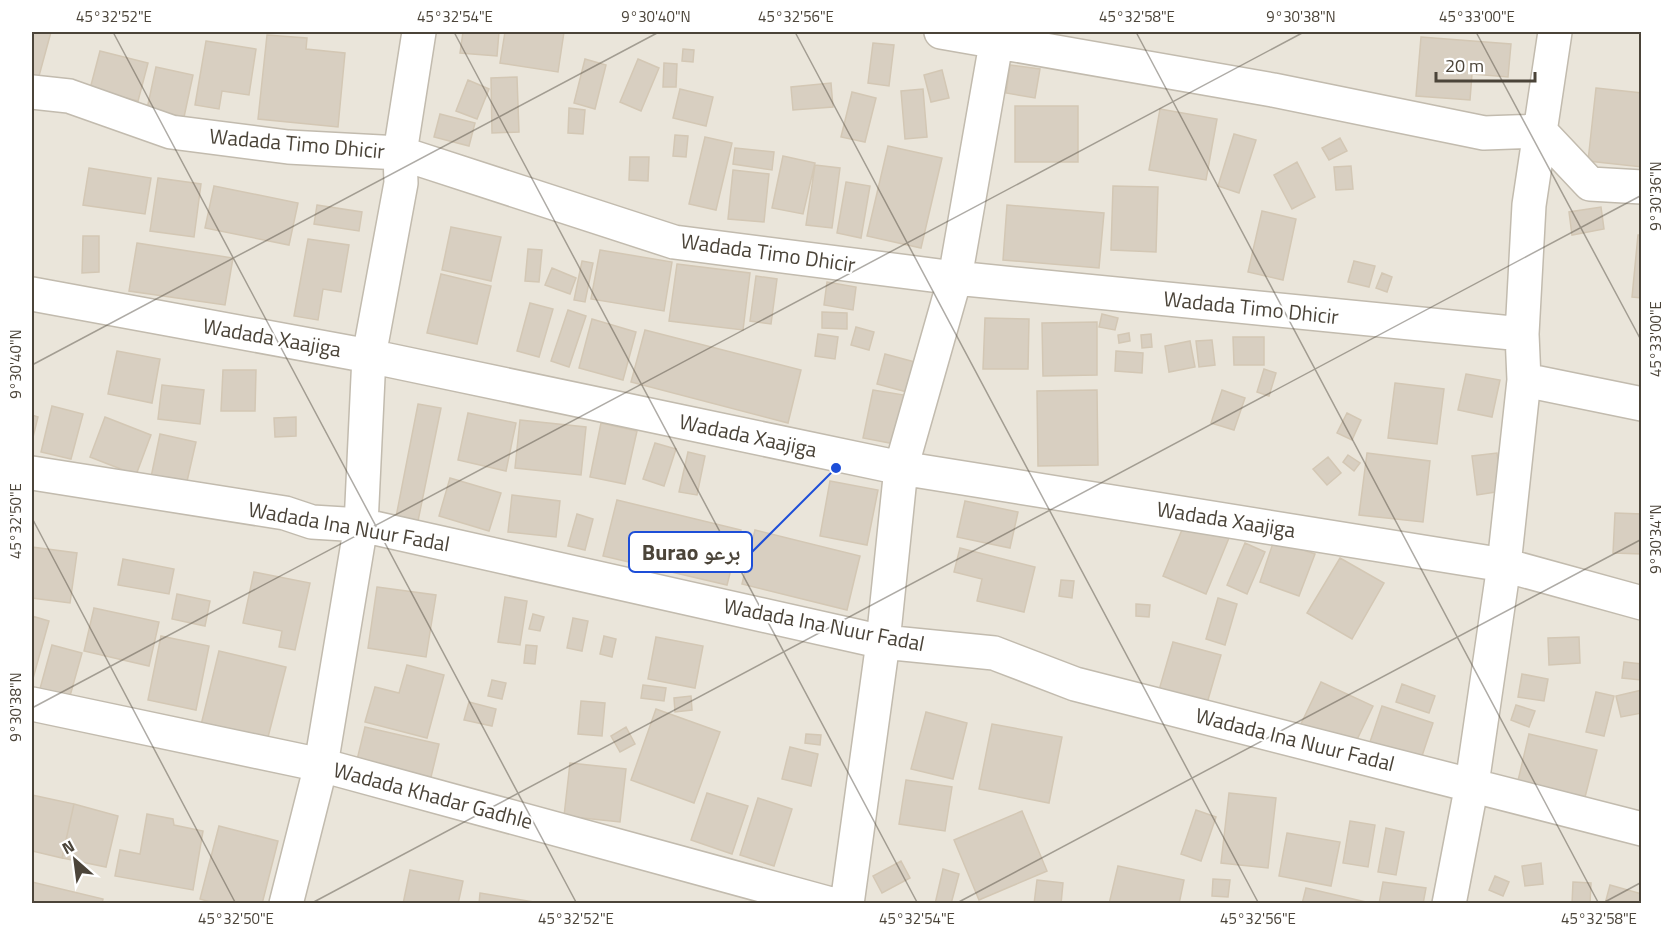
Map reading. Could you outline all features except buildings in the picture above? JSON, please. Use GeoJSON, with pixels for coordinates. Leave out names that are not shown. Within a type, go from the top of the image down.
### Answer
{"type":"FeatureCollection","features":[{"type":"Feature","properties":{"kind":"street"},"geometry":{"type":"LineString","coordinates":[[286,903],[321,765],[361,525],[369,356],[401,183],[400,153],[419,32]]}},
{"type":"Feature","properties":{"kind":"street"},"geometry":{"type":"LineString","coordinates":[[941,32],[998,36],[1484,133],[1540,131],[1590,184],[1641,187]]}},
{"type":"Feature","properties":{"kind":"street"},"geometry":{"type":"LineString","coordinates":[[1449,903],[1472,784],[1504,565],[1524,380],[1522,334],[1529,205],[1555,32]]}},
{"type":"Feature","properties":{"kind":"street"},"geometry":{"type":"LineString","coordinates":[[848,903],[883,642],[901,468],[955,278],[998,36]]}},
{"type":"Feature","properties":{"kind":"street","name":"Wadada Timo Dhicir"},"geometry":{"type":"LineString","coordinates":[[32,92],[69,96],[171,132],[288,147],[400,153],[674,242],[955,278],[1522,334]]}},
{"type":"Feature","properties":{"kind":"street","name":"Wadada Xaajiga"},"geometry":{"type":"LineString","coordinates":[[32,294],[369,356],[901,468],[1504,565],[1641,603]]}},
{"type":"Feature","properties":{"kind":"street"},"geometry":{"type":"LineString","coordinates":[[1524,380],[1641,404]]}},
{"type":"Feature","properties":{"kind":"street","name":"Wadada Ina Nuur Fadal"},"geometry":{"type":"LineString","coordinates":[[32,473],[285,513],[312,522],[361,525],[883,642],[994,653],[1075,684],[1641,829]]}},
{"type":"Feature","properties":{"kind":"street","name":"Wadada Khadar Gadhle"},"geometry":{"type":"LineString","coordinates":[[32,704],[321,765],[831,903]]}},
{"type":"Feature","properties":{"kind":"shaded area"},"geometry":{"type":"Polygon","coordinates":[[[32,32],[1641,32],[1641,903],[32,903],[32,32]]]}},
{"type":"Feature","properties":{"kind":"place","name":"Burao برعو"},"geometry":{"type":"Point","coordinates":[836,468]}}]}
